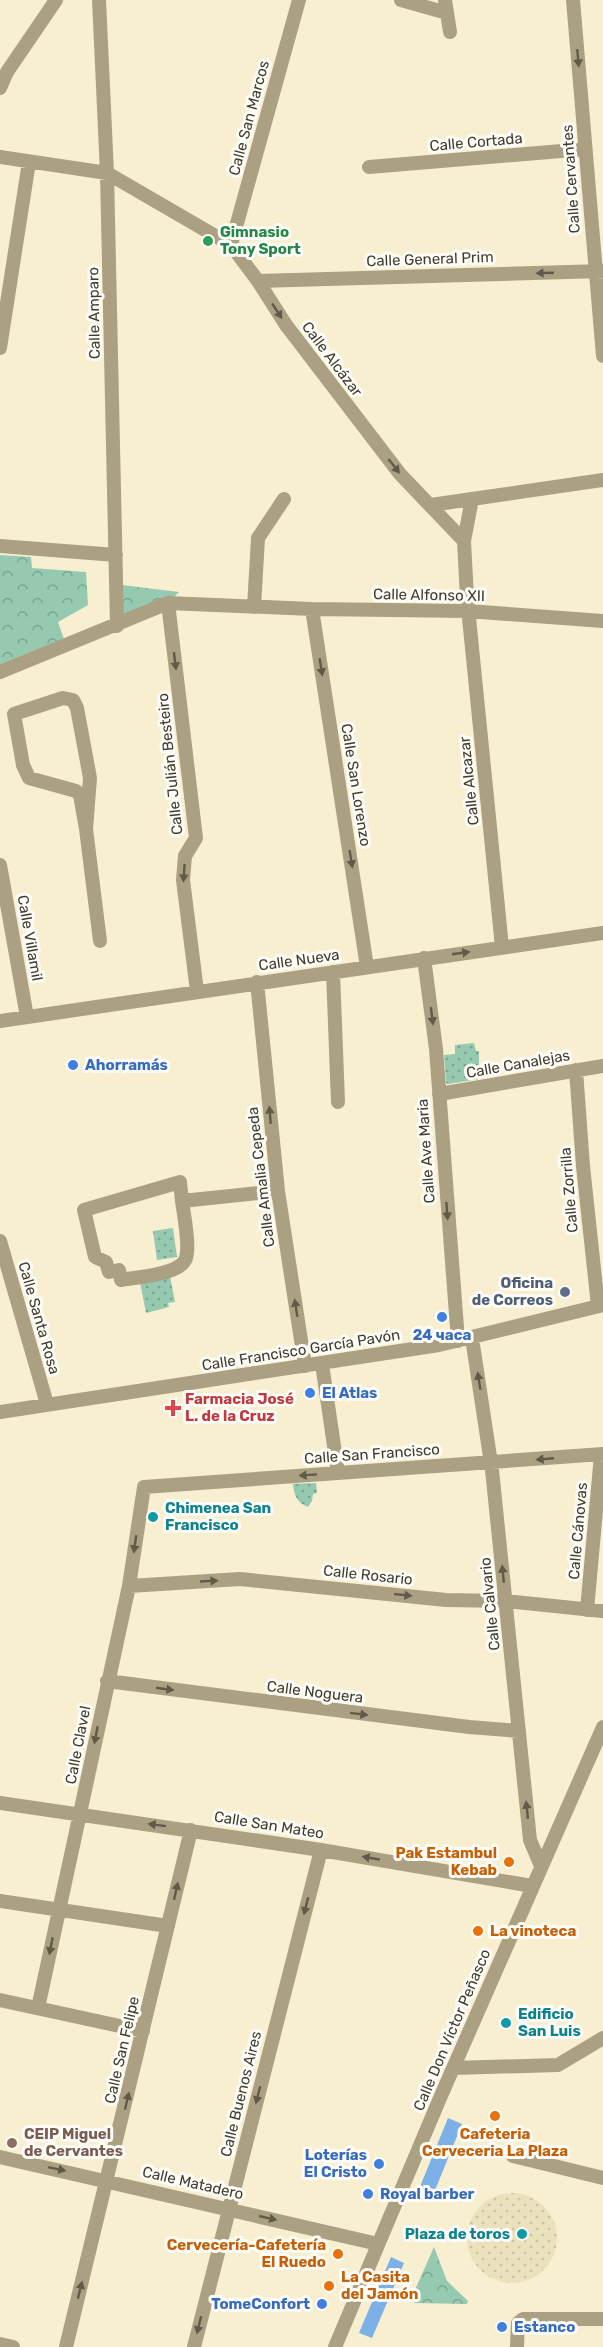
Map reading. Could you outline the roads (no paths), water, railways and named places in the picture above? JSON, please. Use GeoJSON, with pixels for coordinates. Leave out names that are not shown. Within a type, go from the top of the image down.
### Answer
{"type":"FeatureCollection","features":[{"type":"Feature","properties":{"kind":"street"},"geometry":{"type":"LineString","coordinates":[[0,88],[7,72],[56,0]]}},
{"type":"Feature","properties":{"kind":"street","name":"Calle Amparo"},"geometry":{"type":"LineString","coordinates":[[99,0],[107,173],[117,626]]}},
{"type":"Feature","properties":{"kind":"street","name":"Calle San Marcos"},"geometry":{"type":"LineString","coordinates":[[231,245],[299,0]]}},
{"type":"Feature","properties":{"kind":"street"},"geometry":{"type":"LineString","coordinates":[[401,0],[446,6],[450,32]]}},
{"type":"Feature","properties":{"kind":"street","name":"Calle Cervantes"},"geometry":{"type":"LineString","coordinates":[[573,0],[585,149],[599,271],[603,356]]}},
{"type":"Feature","properties":{"kind":"street","name":"Calle Cortada"},"geometry":{"type":"LineString","coordinates":[[369,167],[585,149]]}},
{"type":"Feature","properties":{"kind":"street"},"geometry":{"type":"LineString","coordinates":[[0,157],[107,173]]}},
{"type":"Feature","properties":{"kind":"street"},"geometry":{"type":"LineString","coordinates":[[0,348],[29,162]]}},
{"type":"Feature","properties":{"kind":"street","name":"Calle Alcázar"},"geometry":{"type":"LineString","coordinates":[[107,173],[231,245],[258,281],[286,325],[400,474],[464,541]]}},
{"type":"Feature","properties":{"kind":"street","name":"Calle General Prim"},"geometry":{"type":"LineString","coordinates":[[258,281],[599,271]]}},
{"type":"Feature","properties":{"kind":"street"},"geometry":{"type":"LineString","coordinates":[[431,505],[603,480]]}},
{"type":"Feature","properties":{"kind":"street"},"geometry":{"type":"LineString","coordinates":[[254,607],[258,538],[284,499]]}},
{"type":"Feature","properties":{"kind":"street"},"geometry":{"type":"LineString","coordinates":[[468,611],[464,541],[472,499]]}},
{"type":"Feature","properties":{"kind":"street"},"geometry":{"type":"LineString","coordinates":[[0,546],[116,555]]}},
{"type":"Feature","properties":{"kind":"street","name":"Calle Alfonso XII"},"geometry":{"type":"LineString","coordinates":[[0,672],[117,626],[168,603],[312,609],[468,611],[603,621]]}},
{"type":"Feature","properties":{"kind":"street","name":"Calle Julián Besteiro"},"geometry":{"type":"LineString","coordinates":[[168,603],[196,838],[185,856],[183,880],[197,991]]}},
{"type":"Feature","properties":{"kind":"street","name":"Calle San Lorenzo"},"geometry":{"type":"LineString","coordinates":[[312,609],[367,967]]}},
{"type":"Feature","properties":{"kind":"street","name":"Calle Alcazar"},"geometry":{"type":"LineString","coordinates":[[468,611],[502,947]]}},
{"type":"Feature","properties":{"kind":"street"},"geometry":{"type":"LineString","coordinates":[[0,718],[63,698],[73,700],[77,708],[90,778],[86,830]]}},
{"type":"Feature","properties":{"kind":"street"},"geometry":{"type":"LineString","coordinates":[[14,714],[23,765],[29,778],[76,791],[80,795],[100,941]]}},
{"type":"Feature","properties":{"kind":"street","name":"Calle Villamil"},"geometry":{"type":"LineString","coordinates":[[0,866],[27,1017]]}},
{"type":"Feature","properties":{"kind":"street","name":"Calle Nueva"},"geometry":{"type":"LineString","coordinates":[[0,1021],[603,933]]}},
{"type":"Feature","properties":{"kind":"street","name":"Calle Ave Maria"},"geometry":{"type":"LineString","coordinates":[[424,958],[436,1049],[465,1340]]}},
{"type":"Feature","properties":{"kind":"street"},"geometry":{"type":"LineString","coordinates":[[333,972],[338,1102]]}},
{"type":"Feature","properties":{"kind":"street","name":"Calle Amalia Cepeda"},"geometry":{"type":"LineString","coordinates":[[257,982],[278,1191],[305,1366]]}},
{"type":"Feature","properties":{"kind":"street","name":"Calle Canalejas"},"geometry":{"type":"LineString","coordinates":[[439,1094],[603,1066]]}},
{"type":"Feature","properties":{"kind":"street","name":"Calle Zorrilla"},"geometry":{"type":"LineString","coordinates":[[576,1070],[583,1166],[601,1305]]}},
{"type":"Feature","properties":{"kind":"street"},"geometry":{"type":"LineString","coordinates":[[180,1182],[182,1201],[187,1256],[183,1265],[173,1271],[121,1280],[119,1270],[109,1272],[106,1262],[95,1257],[84,1210],[180,1182]]}},
{"type":"Feature","properties":{"kind":"street"},"geometry":{"type":"LineString","coordinates":[[182,1201],[278,1191]]}},
{"type":"Feature","properties":{"kind":"street","name":"Calle Santa Rosa"},"geometry":{"type":"LineString","coordinates":[[0,1240],[47,1404]]}},
{"type":"Feature","properties":{"kind":"street","name":"Calle Francisco García Pavón"},"geometry":{"type":"LineString","coordinates":[[0,1412],[322,1364],[465,1340],[601,1305]]}},
{"type":"Feature","properties":{"kind":"street","name":"Calle Calvario"},"geometry":{"type":"LineString","coordinates":[[465,1340],[491,1464],[530,1840],[541,1866]]}},
{"type":"Feature","properties":{"kind":"street"},"geometry":{"type":"LineString","coordinates":[[322,1364],[338,1473]]}},
{"type":"Feature","properties":{"kind":"street","name":"Calle San Francisco"},"geometry":{"type":"LineString","coordinates":[[144,1486],[602,1455]]}},
{"type":"Feature","properties":{"kind":"street","name":"Calle Cánovas"},"geometry":{"type":"LineString","coordinates":[[587,1610],[602,1455]]}},
{"type":"Feature","properties":{"kind":"street","name":"Calle Clavel"},"geometry":{"type":"LineString","coordinates":[[38,2008],[129,1586],[144,1486]]}},
{"type":"Feature","properties":{"kind":"street","name":"Calle Rosario"},"geometry":{"type":"LineString","coordinates":[[129,1586],[240,1579],[446,1600],[506,1601],[603,1611]]}},
{"type":"Feature","properties":{"kind":"street","name":"Calle Noguera"},"geometry":{"type":"LineString","coordinates":[[107,1681],[457,1726],[519,1731]]}},
{"type":"Feature","properties":{"kind":"street","name":"Calle Don Víctor Peñasco"},"geometry":{"type":"LineString","coordinates":[[335,2347],[453,2068],[603,1727]]}},
{"type":"Feature","properties":{"kind":"street","name":"Calle San Mateo"},"geometry":{"type":"LineString","coordinates":[[0,1803],[321,1850],[532,1886]]}},
{"type":"Feature","properties":{"kind":"street","name":"Calle San Felipe"},"geometry":{"type":"LineString","coordinates":[[66,2347],[191,1830]]}},
{"type":"Feature","properties":{"kind":"street","name":"Calle Buenos Aires"},"geometry":{"type":"LineString","coordinates":[[194,2347],[321,1850]]}},
{"type":"Feature","properties":{"kind":"street"},"geometry":{"type":"LineString","coordinates":[[0,1901],[168,1926]]}},
{"type":"Feature","properties":{"kind":"street"},"geometry":{"type":"LineString","coordinates":[[0,2000],[143,2031]]}},
{"type":"Feature","properties":{"kind":"street"},"geometry":{"type":"LineString","coordinates":[[453,2068],[558,2065],[603,2038]]}},
{"type":"Feature","properties":{"kind":"street"},"geometry":{"type":"LineString","coordinates":[[513,2156],[603,2178]]}},
{"type":"Feature","properties":{"kind":"street","name":"Calle Matadero"},"geometry":{"type":"LineString","coordinates":[[0,2157],[108,2180],[378,2244]]}},
{"type":"Feature","properties":{"kind":"street"},"geometry":{"type":"LineString","coordinates":[[517,2347],[518,2323],[523,2319],[603,2319]]}},
{"type":"Feature","properties":{"kind":"street"},"geometry":{"type":"LineString","coordinates":[[0,2344],[13,2347]]}},
{"type":"Feature","properties":{"kind":"water"},"geometry":{"type":"Polygon","coordinates":[[[448,2118],[462,2124],[431,2200],[417,2194],[448,2118]]]}},
{"type":"Feature","properties":{"kind":"water"},"geometry":{"type":"Polygon","coordinates":[[[391,2257],[404,2263],[372,2338],[359,2333],[391,2257]]]}},
{"type":"Feature","properties":{"kind":"place","name":"Gimnasio Tony Sport"},"geometry":{"type":"Point","coordinates":[208,241]}},
{"type":"Feature","properties":{"kind":"place","name":"Ahorramás"},"geometry":{"type":"Point","coordinates":[73,1065]}},
{"type":"Feature","properties":{"kind":"place","name":"Oficina de Correos"},"geometry":{"type":"Point","coordinates":[565,1292]}},
{"type":"Feature","properties":{"kind":"place","name":"24 часа"},"geometry":{"type":"Point","coordinates":[442,1317]}},
{"type":"Feature","properties":{"kind":"place","name":"El Atlas"},"geometry":{"type":"Point","coordinates":[310,1393]}},
{"type":"Feature","properties":{"kind":"place","name":"Farmacia José L. de la Cruz"},"geometry":{"type":"Point","coordinates":[173,1408]}},
{"type":"Feature","properties":{"kind":"place","name":"Chimenea San Francisco"},"geometry":{"type":"Point","coordinates":[153,1517]}},
{"type":"Feature","properties":{"kind":"place","name":"Pak Estambul Kebab"},"geometry":{"type":"Point","coordinates":[509,1862]}},
{"type":"Feature","properties":{"kind":"place","name":"La vinoteca"},"geometry":{"type":"Point","coordinates":[478,1931]}},
{"type":"Feature","properties":{"kind":"place","name":"Edificio San Luis"},"geometry":{"type":"Point","coordinates":[506,2023]}},
{"type":"Feature","properties":{"kind":"place","name":"Cafeteria Cerveceria La Plaza"},"geometry":{"type":"Point","coordinates":[495,2116]}},
{"type":"Feature","properties":{"kind":"place","name":"CEIP Miguel de Cervantes"},"geometry":{"type":"Point","coordinates":[12,2143]}},
{"type":"Feature","properties":{"kind":"place","name":"Loterías El Cristo"},"geometry":{"type":"Point","coordinates":[379,2164]}},
{"type":"Feature","properties":{"kind":"place","name":"Royal barber"},"geometry":{"type":"Point","coordinates":[368,2194]}},
{"type":"Feature","properties":{"kind":"place","name":"Plaza de toros"},"geometry":{"type":"Point","coordinates":[522,2234]}},
{"type":"Feature","properties":{"kind":"place","name":"Cervecería-Cafetería El Ruedo"},"geometry":{"type":"Point","coordinates":[338,2254]}},
{"type":"Feature","properties":{"kind":"place","name":"La Casita del Jamón"},"geometry":{"type":"Point","coordinates":[329,2286]}},
{"type":"Feature","properties":{"kind":"place","name":"TomeConfort"},"geometry":{"type":"Point","coordinates":[322,2304]}},
{"type":"Feature","properties":{"kind":"place","name":"Estanco"},"geometry":{"type":"Point","coordinates":[502,2327]}}]}
